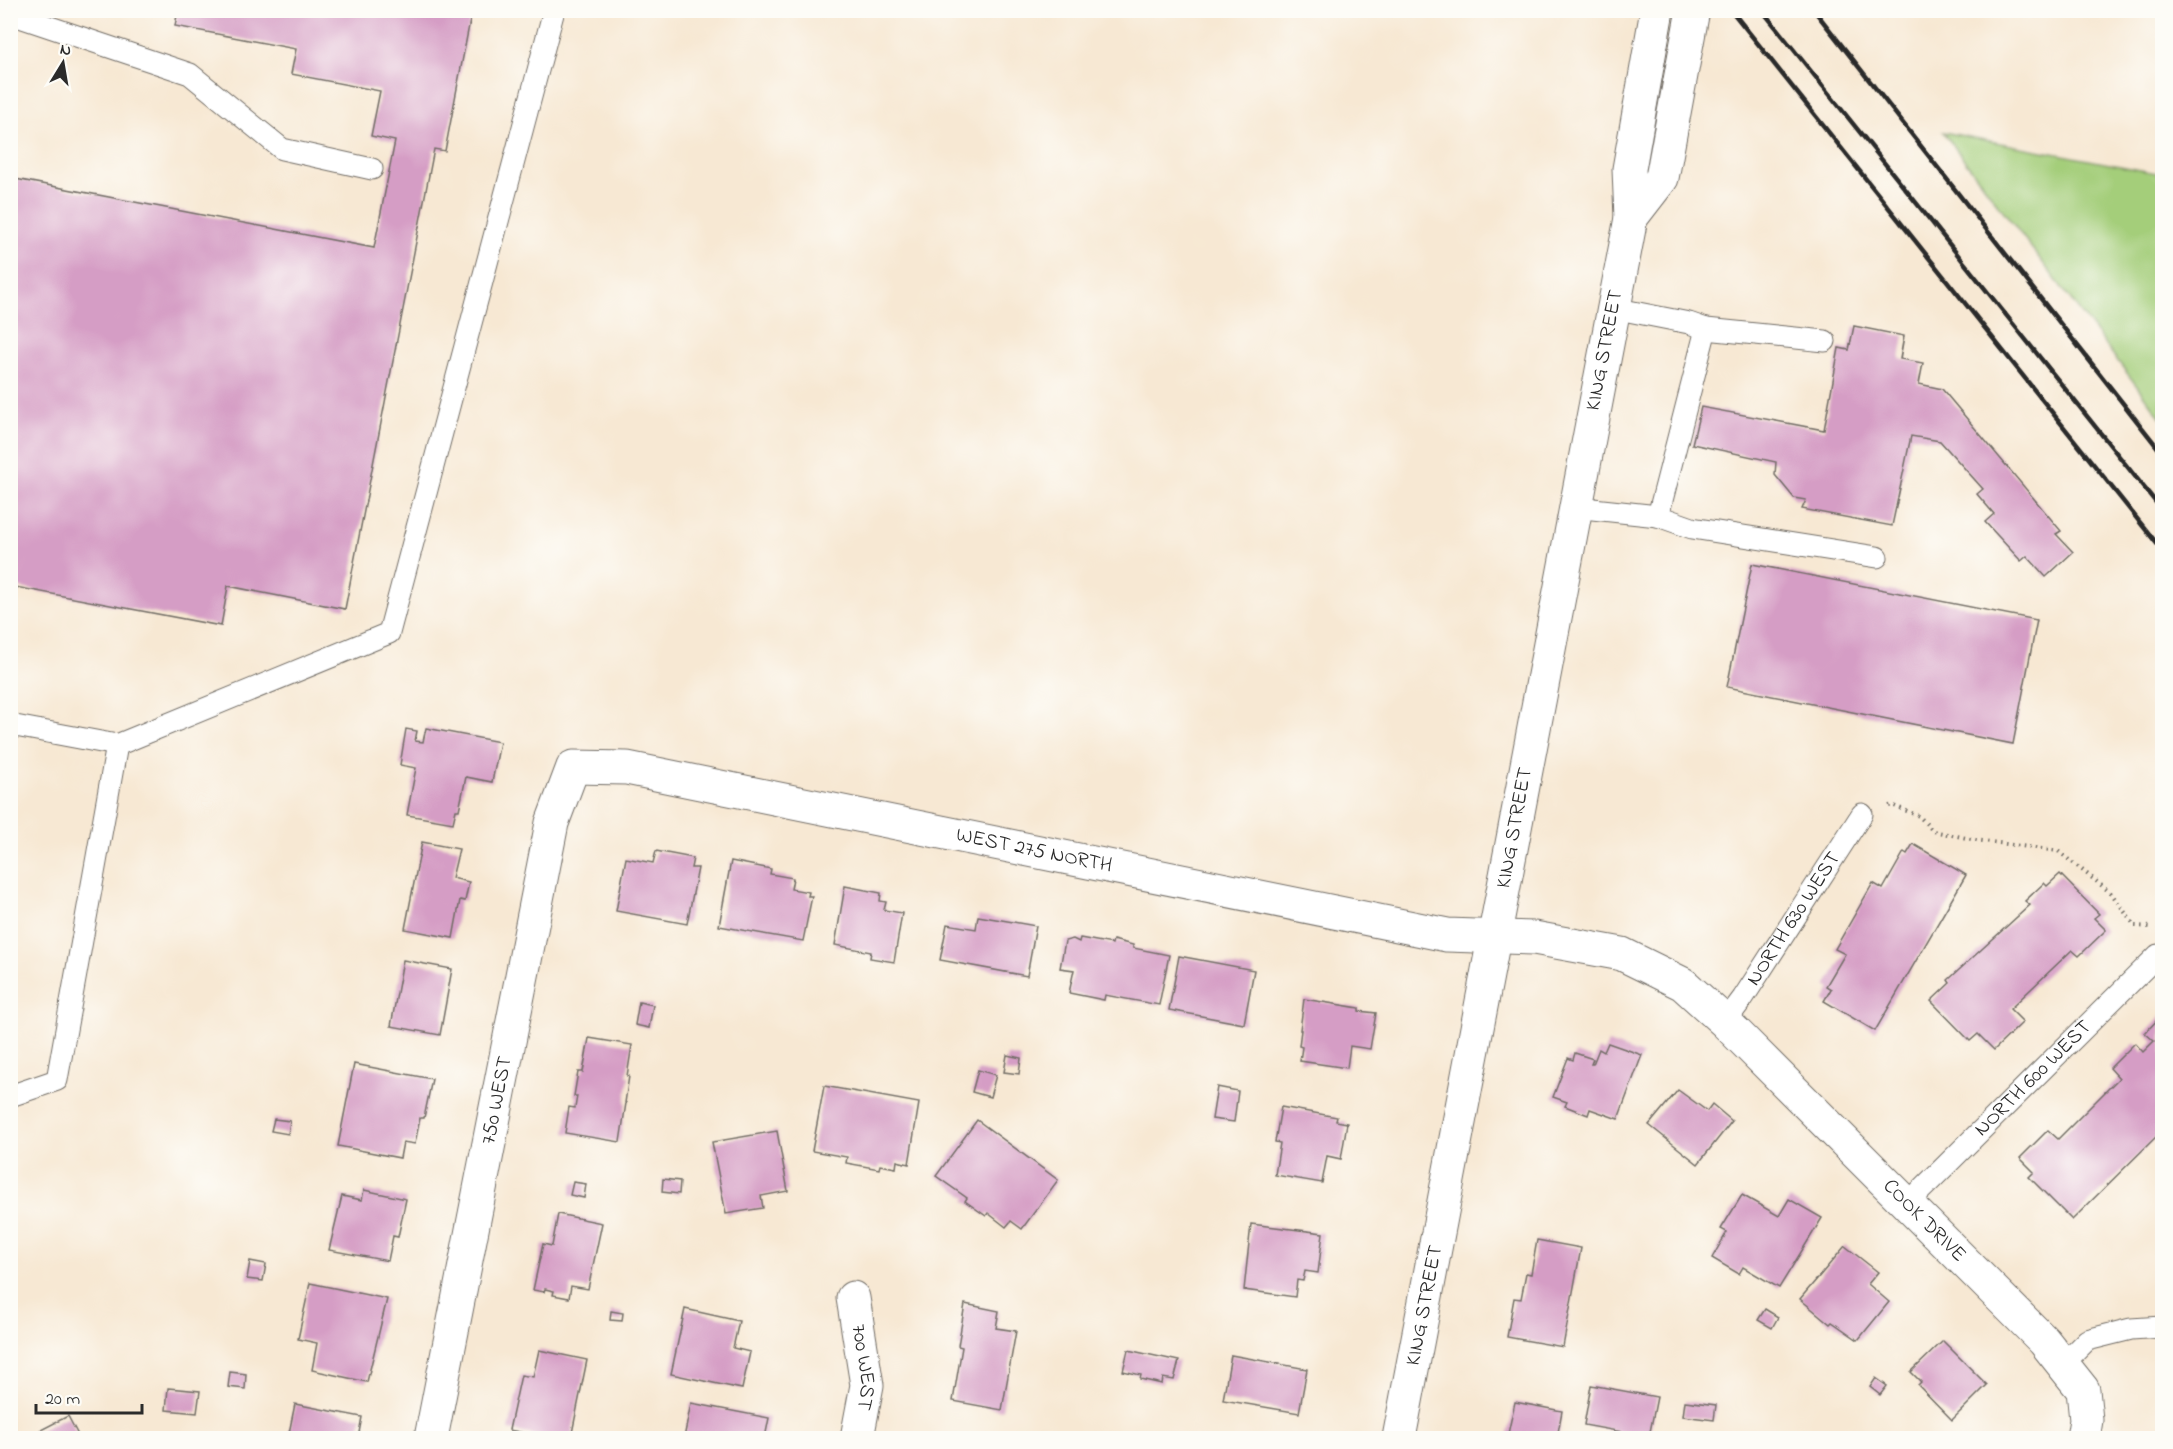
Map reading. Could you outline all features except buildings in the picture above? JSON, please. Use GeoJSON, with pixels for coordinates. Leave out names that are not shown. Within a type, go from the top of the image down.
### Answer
{"type":"FeatureCollection","features":[{"type":"Feature","properties":{"kind":"street","name":"KING STREET"},"geometry":{"type":"LineString","coordinates":[[1399,1438],[1496,935],[1574,507],[1631,218],[1629,169],[1657,10]]}},
{"type":"Feature","properties":{"kind":"street","name":"KING STREET"},"geometry":{"type":"LineString","coordinates":[[1631,218],[1662,178],[1693,10]]}},
{"type":"Feature","properties":{"kind":"street","name":"WEST 275 NORTH"},"geometry":{"type":"LineString","coordinates":[[573,767],[627,768],[1447,935],[1534,938],[1622,954],[1683,984],[1725,1022]]}},
{"type":"Feature","properties":{"kind":"street","name":"750 WEST"},"geometry":{"type":"LineString","coordinates":[[430,1438],[552,824],[573,767]]}},
{"type":"Feature","properties":{"kind":"street","name":"COOK DRIVE"},"geometry":{"type":"LineString","coordinates":[[1725,1022],[2044,1341],[2083,1390],[2086,1420],[2083,1438]]}},
{"type":"Feature","properties":{"kind":"street","name":"700 WEST"},"geometry":{"type":"LineString","coordinates":[[853,1298],[867,1385],[857,1438]]}},
{"type":"Feature","properties":{"kind":"lane"},"geometry":{"type":"LineString","coordinates":[[11,10],[23,18],[190,74],[282,149],[372,169]]}},
{"type":"Feature","properties":{"kind":"lane"},"geometry":{"type":"LineString","coordinates":[[10,725],[117,744],[389,633],[554,10]]}},
{"type":"Feature","properties":{"kind":"lane"},"geometry":{"type":"LineString","coordinates":[[1613,308],[1706,328],[1825,341]]}},
{"type":"Feature","properties":{"kind":"lane"},"geometry":{"type":"LineString","coordinates":[[1658,516],[1706,328]]}},
{"type":"Feature","properties":{"kind":"lane"},"geometry":{"type":"LineString","coordinates":[[1574,507],[1658,516],[1692,528],[1877,556]]}},
{"type":"Feature","properties":{"kind":"lane"},"geometry":{"type":"LineString","coordinates":[[10,1096],[57,1080],[117,744]]}},
{"type":"Feature","properties":{"kind":"lane","name":"NORTH 630 WEST"},"geometry":{"type":"LineString","coordinates":[[1725,1022],[1743,998],[1862,814]]}},
{"type":"Feature","properties":{"kind":"lane","name":"NORTH 600 WEST"},"geometry":{"type":"LineString","coordinates":[[1907,1204],[2158,955],[2163,954]]}},
{"type":"Feature","properties":{"kind":"lane"},"geometry":{"type":"LineString","coordinates":[[2062,1365],[2087,1340],[2131,1329],[2163,1327]]}},
{"type":"Feature","properties":{"kind":"path"},"geometry":{"type":"LineString","coordinates":[[1862,814],[1892,805],[1919,816],[1933,831],[1976,840],[2058,851],[2111,893],[2135,926],[2161,927]]}},
{"type":"Feature","properties":{"kind":"green space"},"geometry":{"type":"Polygon","coordinates":[[[1943,132],[2162,174],[2162,419],[1943,132]]]}},
{"type":"Feature","properties":{"kind":"railway"},"geometry":{"type":"LineString","coordinates":[[1731,10],[2162,550]]}},
{"type":"Feature","properties":{"kind":"railway"},"geometry":{"type":"LineString","coordinates":[[1762,10],[2162,510]]}},
{"type":"Feature","properties":{"kind":"railway"},"geometry":{"type":"LineString","coordinates":[[1814,10],[2162,453]]}}]}
